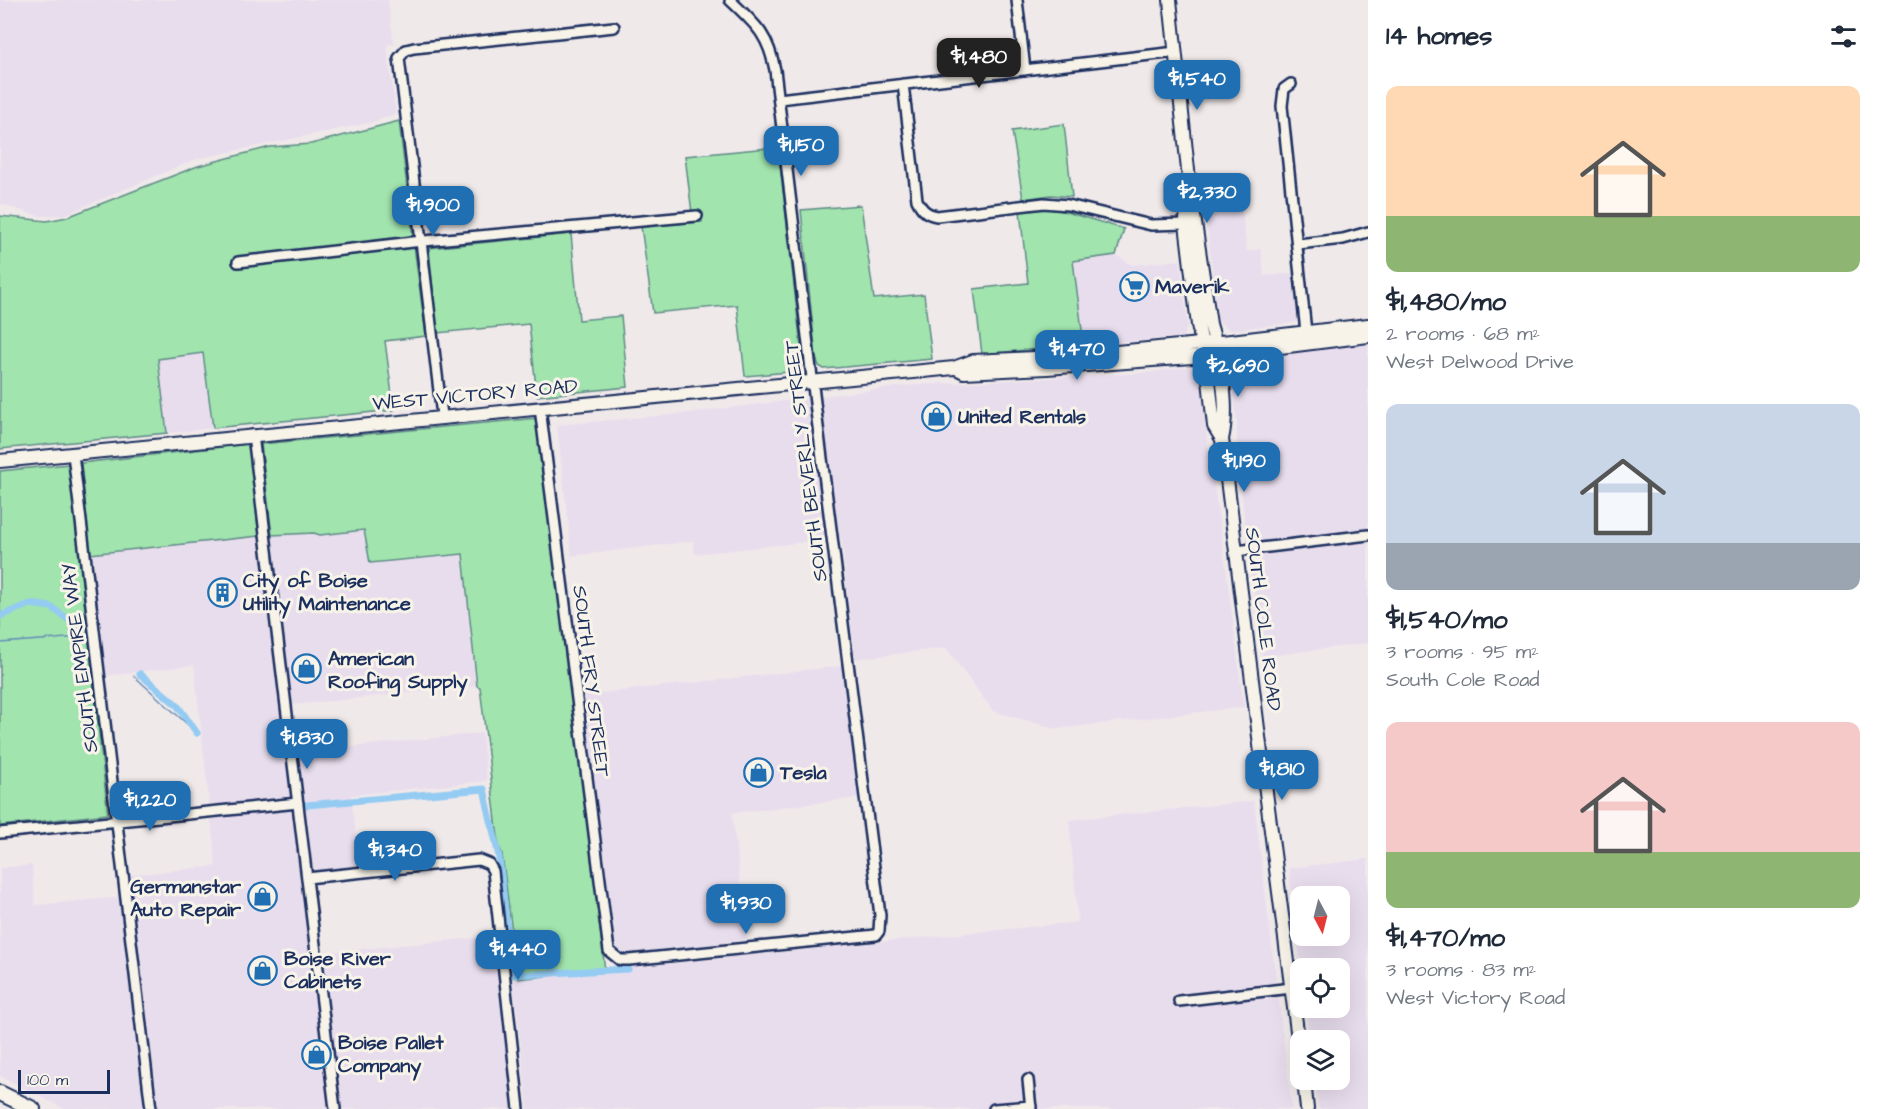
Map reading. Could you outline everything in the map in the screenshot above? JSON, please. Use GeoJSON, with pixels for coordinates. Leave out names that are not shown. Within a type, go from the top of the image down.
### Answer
{"type":"FeatureCollection","features":[{"type":"Feature","properties":{"kind":"highway"},"geometry":{"type":"LineString","coordinates":[[0,1093],[33,1109]]}},
{"type":"Feature","properties":{"kind":"main road","name":"SOUTH COLE ROAD"},"geometry":{"type":"LineString","coordinates":[[1170,0],[1190,189],[1191,225],[1203,350],[1214,426],[1222,439]]}},
{"type":"Feature","properties":{"kind":"main road","name":"SOUTH COLE ROAD"},"geometry":{"type":"LineString","coordinates":[[1191,225],[1199,243],[1210,324],[1217,348],[1226,424],[1222,439],[1290,972]]}},
{"type":"Feature","properties":{"kind":"main road","name":"WEST VICTORY ROAD"},"geometry":{"type":"LineString","coordinates":[[954,368],[964,372],[1047,368],[1203,350],[1306,332],[1368,325]]}},
{"type":"Feature","properties":{"kind":"main road","name":"WEST VICTORY ROAD"},"geometry":{"type":"LineString","coordinates":[[1217,348],[1368,336]]}},
{"type":"Feature","properties":{"kind":"main road","name":"WEST VICTORY ROAD"},"geometry":{"type":"LineString","coordinates":[[0,461],[954,368],[973,361],[1203,350]]}},
{"type":"Feature","properties":{"kind":"main road","name":"WEST VICTORY ROAD"},"geometry":{"type":"LineString","coordinates":[[987,371],[990,365],[1022,359]]}},
{"type":"Feature","properties":{"kind":"main road"},"geometry":{"type":"LineString","coordinates":[[1305,1090],[1307,1109]]}},
{"type":"Feature","properties":{"kind":"street","name":"SOUTH BEVERLY STREET"},"geometry":{"type":"LineString","coordinates":[[614,956],[620,960],[629,960],[871,936],[879,931],[880,915],[771,48],[762,32],[730,0]]}},
{"type":"Feature","properties":{"kind":"street"},"geometry":{"type":"LineString","coordinates":[[1017,0],[1025,70]]}},
{"type":"Feature","properties":{"kind":"street"},"geometry":{"type":"LineString","coordinates":[[442,417],[399,62],[401,54],[414,48],[614,27]]}},
{"type":"Feature","properties":{"kind":"street"},"geometry":{"type":"LineString","coordinates":[[779,99],[1176,52]]}},
{"type":"Feature","properties":{"kind":"street"},"geometry":{"type":"LineString","coordinates":[[903,84],[917,200],[922,210],[929,214],[937,216],[1044,203],[1068,205],[1151,225],[1191,225]]}},
{"type":"Feature","properties":{"kind":"street"},"geometry":{"type":"LineString","coordinates":[[1291,84],[1284,89],[1282,97],[1306,332]]}},
{"type":"Feature","properties":{"kind":"street"},"geometry":{"type":"LineString","coordinates":[[238,262],[697,216]]}},
{"type":"Feature","properties":{"kind":"street"},"geometry":{"type":"LineString","coordinates":[[1298,244],[1343,239],[1368,232]]}},
{"type":"Feature","properties":{"kind":"street","name":"SOUTH FRY STREET"},"geometry":{"type":"LineString","coordinates":[[540,408],[609,951],[614,956]]}},
{"type":"Feature","properties":{"kind":"street"},"geometry":{"type":"LineString","coordinates":[[253,435],[335,1109]]}},
{"type":"Feature","properties":{"kind":"street","name":"SOUTH EMPIRE WAY"},"geometry":{"type":"LineString","coordinates":[[73,453],[151,1109]]}},
{"type":"Feature","properties":{"kind":"street"},"geometry":{"type":"LineString","coordinates":[[1236,552],[1368,535]]}},
{"type":"Feature","properties":{"kind":"street"},"geometry":{"type":"LineString","coordinates":[[0,833],[298,803]]}},
{"type":"Feature","properties":{"kind":"street"},"geometry":{"type":"LineString","coordinates":[[307,878],[479,860],[489,864],[493,871],[519,1109]]}},
{"type":"Feature","properties":{"kind":"street"},"geometry":{"type":"LineString","coordinates":[[1179,1000],[1290,988]]}},
{"type":"Feature","properties":{"kind":"street"},"geometry":{"type":"LineString","coordinates":[[994,1109],[1031,1107],[1028,1080]]}},
{"type":"Feature","properties":{"kind":"shaded area"},"geometry":{"type":"Polygon","coordinates":[[[0,0],[388,0],[394,44],[387,45],[396,114],[373,122],[196,159],[64,215],[39,216],[0,204],[0,0]]]}},
{"type":"Feature","properties":{"kind":"shaded area"},"geometry":{"type":"Polygon","coordinates":[[[1242,211],[1247,251],[1261,249],[1264,276],[1302,272],[1308,321],[1230,330],[1218,321],[1206,215],[1242,211]]]}},
{"type":"Feature","properties":{"kind":"shaded area"},"geometry":{"type":"Polygon","coordinates":[[[1116,255],[1132,265],[1180,260],[1188,326],[1183,337],[1084,345],[1073,261],[1116,255]]]}},
{"type":"Feature","properties":{"kind":"shaded area"},"geometry":{"type":"Polygon","coordinates":[[[1368,343],[1368,643],[1262,657],[1245,526],[1237,447],[1237,423],[1230,369],[1238,361],[1247,359],[1368,343]]]}},
{"type":"Feature","properties":{"kind":"shaded area"},"geometry":{"type":"Polygon","coordinates":[[[204,353],[213,428],[167,433],[157,359],[204,353]]]}},
{"type":"Feature","properties":{"kind":"shaded area"},"geometry":{"type":"Polygon","coordinates":[[[1188,367],[1200,373],[1208,448],[1244,707],[1056,729],[993,711],[946,648],[855,659],[841,538],[695,554],[693,541],[572,556],[557,425],[679,414],[913,385],[1143,373],[1188,367]]]}},
{"type":"Feature","properties":{"kind":"shaded area"},"geometry":{"type":"Polygon","coordinates":[[[365,530],[370,563],[463,554],[477,686],[281,706],[286,754],[482,733],[487,781],[351,795],[360,869],[302,877],[310,954],[496,936],[514,1109],[65,1109],[0,1076],[0,868],[32,865],[35,905],[131,896],[129,875],[216,866],[194,665],[105,676],[90,554],[259,536],[314,533],[320,535],[365,530]]]}},
{"type":"Feature","properties":{"kind":"shaded area"},"geometry":{"type":"Polygon","coordinates":[[[843,666],[858,798],[732,813],[747,940],[624,955],[613,946],[584,695],[843,666]]]}},
{"type":"Feature","properties":{"kind":"shaded area"},"geometry":{"type":"Polygon","coordinates":[[[1254,801],[1292,1109],[528,1109],[513,979],[1078,922],[1069,820],[1254,801]]]}},
{"type":"Feature","properties":{"kind":"shaded area"},"geometry":{"type":"Polygon","coordinates":[[[1368,859],[1368,1109],[1319,1109],[1316,1090],[1350,1090],[1350,1030],[1309,1030],[1307,1018],[1350,1018],[1350,958],[1300,958],[1298,946],[1350,946],[1350,886],[1291,886],[1289,868],[1368,859]]]}},
{"type":"Feature","properties":{"kind":"green space"},"geometry":{"type":"Polygon","coordinates":[[[399,121],[413,237],[300,249],[235,259],[236,265],[414,246],[426,336],[385,341],[394,410],[213,428],[203,353],[158,359],[167,433],[0,449],[0,216],[47,221],[67,217],[198,166],[270,147],[311,144],[399,121]]]}},
{"type":"Feature","properties":{"kind":"green space"},"geometry":{"type":"Polygon","coordinates":[[[1064,124],[1072,197],[1051,195],[1023,199],[1012,131],[1064,124]]]}},
{"type":"Feature","properties":{"kind":"green space"},"geometry":{"type":"Polygon","coordinates":[[[778,147],[803,364],[801,371],[745,376],[737,305],[653,313],[641,226],[702,222],[701,213],[692,213],[685,156],[778,147]]]}},
{"type":"Feature","properties":{"kind":"green space"},"geometry":{"type":"Polygon","coordinates":[[[861,205],[874,299],[924,294],[932,359],[824,369],[819,366],[816,358],[801,210],[861,205]]]}},
{"type":"Feature","properties":{"kind":"green space"},"geometry":{"type":"Polygon","coordinates":[[[1049,207],[1124,229],[1116,255],[1073,261],[1084,345],[982,354],[974,289],[1028,283],[1020,211],[1049,207]]]}},
{"type":"Feature","properties":{"kind":"green space"},"geometry":{"type":"Polygon","coordinates":[[[571,234],[579,320],[621,316],[628,387],[537,396],[529,324],[437,333],[429,248],[571,234]]]}},
{"type":"Feature","properties":{"kind":"green space"},"geometry":{"type":"Polygon","coordinates":[[[537,418],[605,970],[518,979],[480,687],[477,686],[463,554],[370,563],[364,530],[320,535],[314,533],[272,535],[261,444],[537,418]]]}},
{"type":"Feature","properties":{"kind":"green space"},"geometry":{"type":"Polygon","coordinates":[[[249,444],[259,536],[90,554],[81,463],[249,444]]]}},
{"type":"Feature","properties":{"kind":"green space"},"geometry":{"type":"Polygon","coordinates":[[[69,464],[108,814],[0,826],[0,471],[69,464]]]}},
{"type":"Feature","properties":{"kind":"waterway"},"geometry":{"type":"LineString","coordinates":[[0,616],[30,604],[51,607],[83,630]]}},
{"type":"Feature","properties":{"kind":"waterway"},"geometry":{"type":"LineString","coordinates":[[0,643],[81,637],[86,640]]}},
{"type":"Feature","properties":{"kind":"waterway"},"geometry":{"type":"LineString","coordinates":[[140,674],[177,705],[197,733]]}},
{"type":"Feature","properties":{"kind":"waterway"},"geometry":{"type":"LineString","coordinates":[[134,676],[197,733]]}},
{"type":"Feature","properties":{"kind":"waterway"},"geometry":{"type":"LineString","coordinates":[[307,805],[484,789],[499,857],[512,975],[628,969]]}},
{"type":"Feature","properties":{"kind":"place","name":"Maverik"},"geometry":{"type":"Point","coordinates":[1134,286]}},
{"type":"Feature","properties":{"kind":"place","name":"United Rentals"},"geometry":{"type":"Point","coordinates":[937,416]}},
{"type":"Feature","properties":{"kind":"place","name":"City of Boise Utility Maintenance"},"geometry":{"type":"Point","coordinates":[222,592]}},
{"type":"Feature","properties":{"kind":"place","name":"American Roofing Supply"},"geometry":{"type":"Point","coordinates":[307,669]}},
{"type":"Feature","properties":{"kind":"place","name":"Tesla"},"geometry":{"type":"Point","coordinates":[759,772]}},
{"type":"Feature","properties":{"kind":"place","name":"Germanstar Auto Repair"},"geometry":{"type":"Point","coordinates":[262,897]}},
{"type":"Feature","properties":{"kind":"place","name":"Boise River Cabinets"},"geometry":{"type":"Point","coordinates":[263,970]}},
{"type":"Feature","properties":{"kind":"place","name":"Boise Pallet Company"},"geometry":{"type":"Point","coordinates":[317,1054]}}]}
